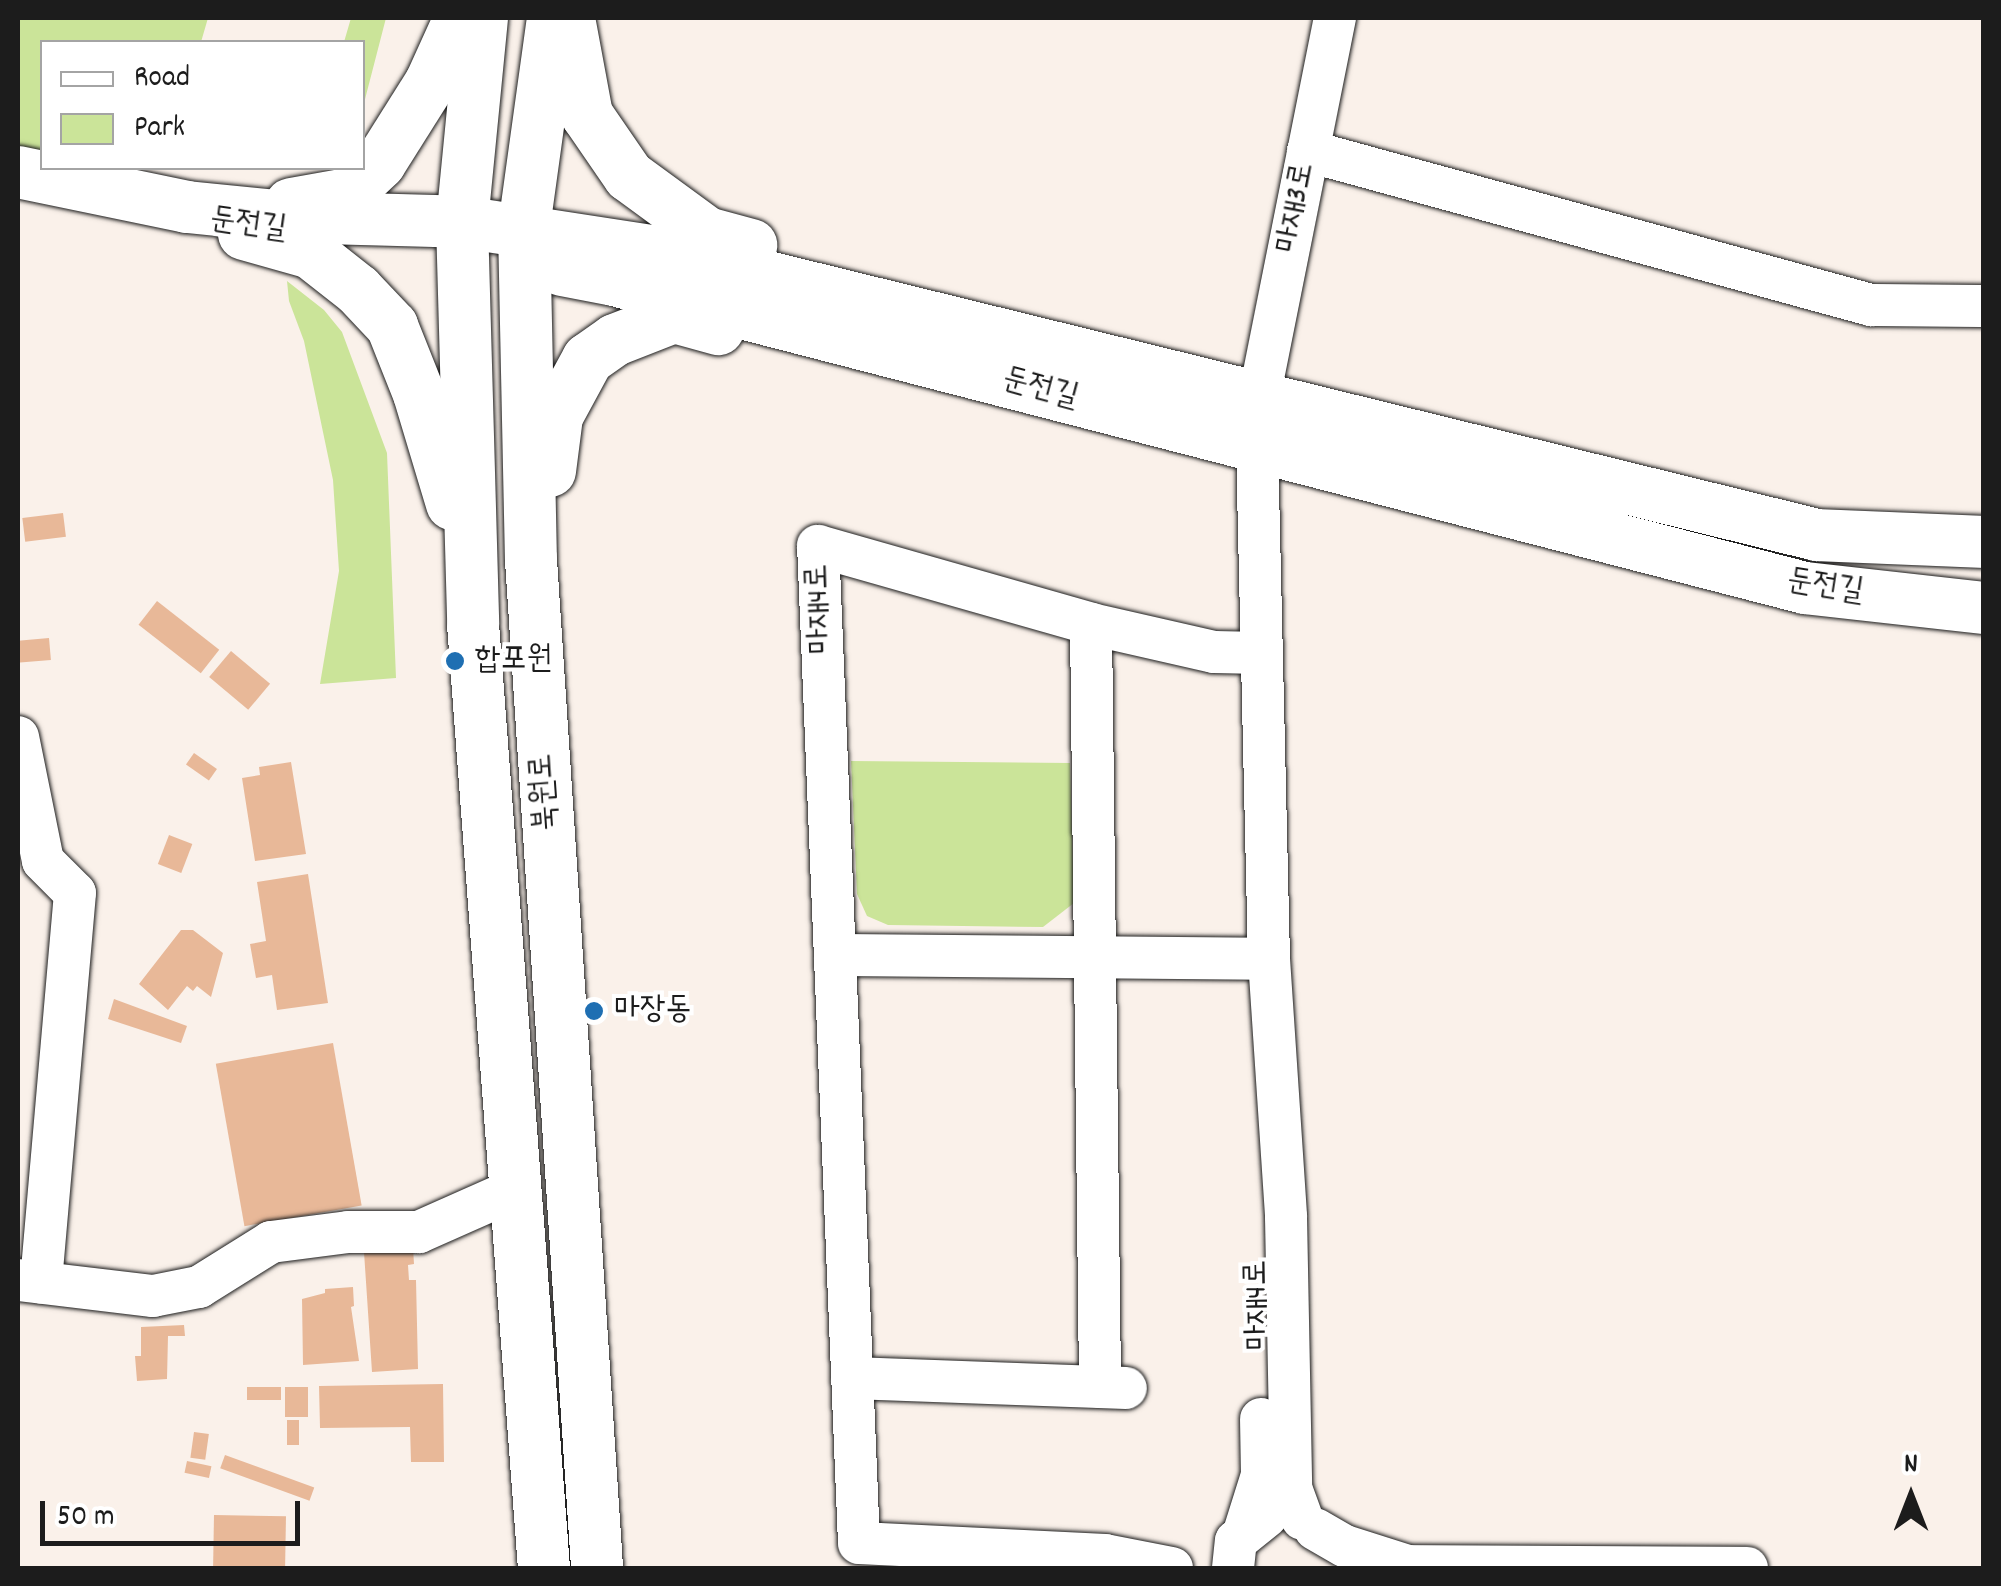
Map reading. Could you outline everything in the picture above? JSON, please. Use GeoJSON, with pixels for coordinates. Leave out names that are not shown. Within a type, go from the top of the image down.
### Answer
{"type":"FeatureCollection","features":[{"type":"Feature","properties":{"kind":"street"},"geometry":{"type":"LineString","coordinates":[[186,212],[276,207],[347,194],[380,164],[431,82],[460,18]]}},
{"type":"Feature","properties":{"kind":"street","name":"북원로"},"geometry":{"type":"LineString","coordinates":[[482,18],[462,240],[471,561],[544,1568]]}},
{"type":"Feature","properties":{"kind":"street","name":"북원로"},"geometry":{"type":"LineString","coordinates":[[553,18],[524,246],[531,560],[597,1568]]}},
{"type":"Feature","properties":{"kind":"street"},"geometry":{"type":"LineString","coordinates":[[569,18],[588,115],[628,176],[707,234],[833,266],[892,329]]}},
{"type":"Feature","properties":{"kind":"street","name":"마재3로"},"geometry":{"type":"LineString","coordinates":[[1258,422],[1334,18]]}},
{"type":"Feature","properties":{"kind":"street"},"geometry":{"type":"LineString","coordinates":[[1308,151],[1871,305],[1984,306]]}},
{"type":"Feature","properties":{"kind":"street","name":"둔전길"},"geometry":{"type":"LineString","coordinates":[[18,172],[186,212],[288,217],[524,246],[614,280],[892,329],[1258,422],[1805,588],[1984,608]]}},
{"type":"Feature","properties":{"kind":"street"},"geometry":{"type":"LineString","coordinates":[[186,212],[311,253],[358,290],[392,326],[419,394],[471,561]]}},
{"type":"Feature","properties":{"kind":"street"},"geometry":{"type":"LineString","coordinates":[[531,560],[556,416],[588,359],[615,340],[674,317],[785,347],[892,329]]}},
{"type":"Feature","properties":{"kind":"street","name":"둔전길"},"geometry":{"type":"LineString","coordinates":[[1258,422],[1817,535],[1984,542]]}},
{"type":"Feature","properties":{"kind":"street","name":"마재4로"},"geometry":{"type":"LineString","coordinates":[[1258,422],[1269,959],[1286,1217],[1291,1488],[1315,1539]]}},
{"type":"Feature","properties":{"kind":"street","name":"마재4로"},"geometry":{"type":"LineString","coordinates":[[1172,1568],[1105,1556],[859,1543],[818,546],[1091,624],[1214,652],[1262,653]]}},
{"type":"Feature","properties":{"kind":"street"},"geometry":{"type":"LineString","coordinates":[[852,1378],[1114,1387],[1095,958],[1091,624]]}},
{"type":"Feature","properties":{"kind":"street"},"geometry":{"type":"LineString","coordinates":[[18,738],[43,862],[75,893],[29,1281],[153,1296],[199,1286],[271,1242],[348,1232],[419,1232],[516,1190]]}},
{"type":"Feature","properties":{"kind":"street"},"geometry":{"type":"LineString","coordinates":[[835,955],[1269,959]]}},
{"type":"Feature","properties":{"kind":"street","name":"마재4로"},"geometry":{"type":"LineString","coordinates":[[1105,1556],[1238,1546],[1262,1474],[1257,1186],[1269,959]]}},
{"type":"Feature","properties":{"kind":"street"},"geometry":{"type":"LineString","coordinates":[[1238,1546],[1272,1514],[1315,1539],[1408,1566],[1747,1568]]}},
{"type":"Feature","properties":{"kind":"green space"},"geometry":{"type":"Polygon","coordinates":[[[18,18],[208,18],[202,40],[40,40],[40,156],[18,150],[18,18]]]}},
{"type":"Feature","properties":{"kind":"green space"},"geometry":{"type":"Polygon","coordinates":[[[351,18],[386,18],[365,99],[365,40],[345,40],[351,18]]]}},
{"type":"Feature","properties":{"kind":"green space"},"geometry":{"type":"Polygon","coordinates":[[[287,281],[324,310],[342,332],[387,453],[396,678],[320,684],[339,571],[333,480],[304,341],[289,301],[287,281]]]}},
{"type":"Feature","properties":{"kind":"green space"},"geometry":{"type":"Polygon","coordinates":[[[851,761],[1070,763],[1074,903],[1043,927],[888,925],[867,916],[857,894],[851,761]]]}},
{"type":"Feature","properties":{"kind":"building"},"geometry":{"type":"Polygon","coordinates":[[[63,513],[66,537],[25,542],[22,518],[63,513]]]}},
{"type":"Feature","properties":{"kind":"building"},"geometry":{"type":"Polygon","coordinates":[[[157,601],[219,650],[201,673],[139,625],[157,601]]]}},
{"type":"Feature","properties":{"kind":"building"},"geometry":{"type":"Polygon","coordinates":[[[49,638],[51,660],[20,663],[18,641],[49,638]]]}},
{"type":"Feature","properties":{"kind":"building"},"geometry":{"type":"Polygon","coordinates":[[[231,651],[270,684],[248,710],[209,677],[231,651]]]}},
{"type":"Feature","properties":{"kind":"building"},"geometry":{"type":"Polygon","coordinates":[[[194,753],[217,769],[209,781],[186,764],[194,753]]]}},
{"type":"Feature","properties":{"kind":"building"},"geometry":{"type":"Polygon","coordinates":[[[291,762],[306,854],[255,861],[242,778],[260,775],[259,767],[291,762]]]}},
{"type":"Feature","properties":{"kind":"building"},"geometry":{"type":"Polygon","coordinates":[[[169,835],[192,844],[181,873],[158,864],[169,835]]]}},
{"type":"Feature","properties":{"kind":"building"},"geometry":{"type":"Polygon","coordinates":[[[308,874],[328,1003],[277,1010],[272,975],[256,978],[250,944],[266,941],[257,882],[308,874]]]}},
{"type":"Feature","properties":{"kind":"building"},"geometry":{"type":"Polygon","coordinates":[[[181,930],[193,930],[223,953],[211,997],[197,986],[193,991],[187,986],[168,1010],[139,984],[181,930]]]}},
{"type":"Feature","properties":{"kind":"building"},"geometry":{"type":"Polygon","coordinates":[[[114,999],[187,1026],[181,1043],[108,1019],[114,999]]]}},
{"type":"Feature","properties":{"kind":"building"},"geometry":{"type":"Polygon","coordinates":[[[333,1043],[362,1205],[244,1226],[216,1064],[333,1043]]]}},
{"type":"Feature","properties":{"kind":"building"},"geometry":{"type":"Polygon","coordinates":[[[413,1248],[414,1264],[408,1265],[409,1280],[416,1280],[418,1369],[372,1372],[364,1252],[413,1248]]]}},
{"type":"Feature","properties":{"kind":"building"},"geometry":{"type":"Polygon","coordinates":[[[353,1287],[351,1307],[359,1361],[303,1365],[302,1299],[325,1293],[325,1289],[353,1287]]]}},
{"type":"Feature","properties":{"kind":"building"},"geometry":{"type":"Polygon","coordinates":[[[184,1325],[185,1336],[168,1336],[167,1379],[137,1381],[135,1356],[141,1356],[141,1327],[184,1325]]]}},
{"type":"Feature","properties":{"kind":"building"},"geometry":{"type":"Polygon","coordinates":[[[443,1384],[444,1462],[411,1462],[410,1427],[320,1428],[319,1386],[443,1384]]]}},
{"type":"Feature","properties":{"kind":"building"},"geometry":{"type":"Polygon","coordinates":[[[247,1387],[281,1387],[281,1400],[247,1400],[247,1387]]]}},
{"type":"Feature","properties":{"kind":"building"},"geometry":{"type":"Polygon","coordinates":[[[285,1387],[308,1387],[308,1417],[285,1417],[285,1387]]]}},
{"type":"Feature","properties":{"kind":"building"},"geometry":{"type":"Polygon","coordinates":[[[287,1420],[299,1420],[299,1445],[287,1445],[287,1420]]]}},
{"type":"Feature","properties":{"kind":"building"},"geometry":{"type":"Polygon","coordinates":[[[194,1432],[209,1434],[205,1460],[190,1458],[194,1432]]]}},
{"type":"Feature","properties":{"kind":"building"},"geometry":{"type":"Polygon","coordinates":[[[225,1455],[314,1487],[309,1501],[220,1468],[225,1455]]]}},
{"type":"Feature","properties":{"kind":"building"},"geometry":{"type":"Polygon","coordinates":[[[187,1461],[211,1466],[209,1478],[185,1473],[187,1461]]]}},
{"type":"Feature","properties":{"kind":"building"},"geometry":{"type":"Polygon","coordinates":[[[214,1515],[286,1516],[285,1568],[213,1568],[214,1515]]]}},
{"type":"Feature","properties":{"kind":"place","name":"합포원"},"geometry":{"type":"Point","coordinates":[455,661]}},
{"type":"Feature","properties":{"kind":"place","name":"마장동"},"geometry":{"type":"Point","coordinates":[594,1011]}}]}
